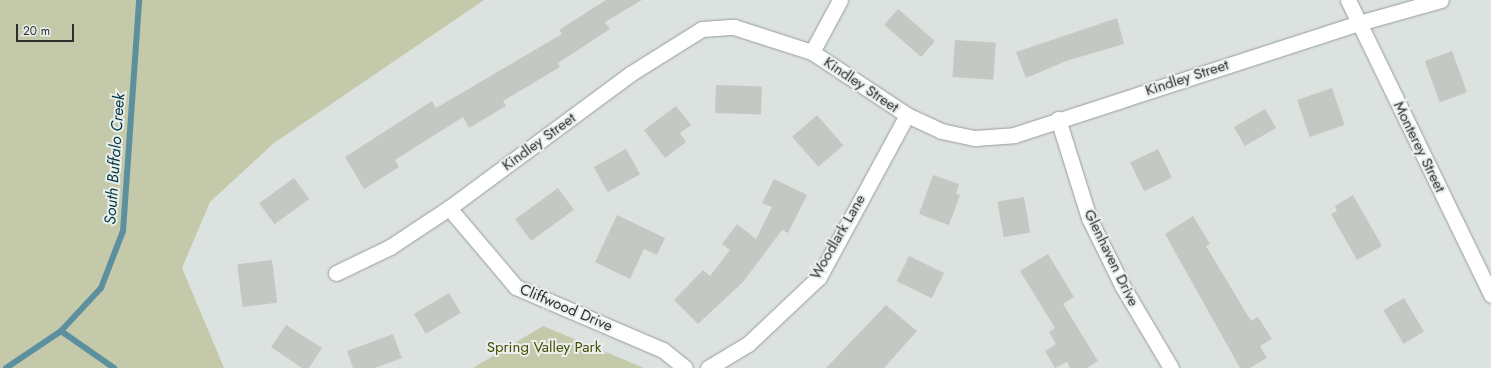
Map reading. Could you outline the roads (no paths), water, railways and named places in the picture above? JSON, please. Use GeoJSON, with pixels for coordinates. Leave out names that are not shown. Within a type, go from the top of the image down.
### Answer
{"type":"FeatureCollection","features":[{"type":"Feature","properties":{"kind":"street"},"geometry":{"type":"LineString","coordinates":[[812,52],[840,0]]}},
{"type":"Feature","properties":{"kind":"street","name":"Monterey Street"},"geometry":{"type":"LineString","coordinates":[[1348,0],[1491,295]]}},
{"type":"Feature","properties":{"kind":"street","name":"Kindley Street"},"geometry":{"type":"LineString","coordinates":[[336,273],[390,248],[449,208],[630,74],[702,29],[734,27],[812,52],[907,115],[941,131],[975,138],[1014,135],[1058,119],[1359,23],[1441,0]]}},
{"type":"Feature","properties":{"kind":"street","name":"Woodlark Lane"},"geometry":{"type":"LineString","coordinates":[[708,368],[748,344],[819,277],[907,115]]}},
{"type":"Feature","properties":{"kind":"street","name":"Glenhaven Drive"},"geometry":{"type":"LineString","coordinates":[[1058,119],[1088,218],[1123,287],[1171,368]]}},
{"type":"Feature","properties":{"kind":"street","name":"Cliffwood Drive"},"geometry":{"type":"LineString","coordinates":[[449,208],[516,288],[663,350],[685,368]]}},
{"type":"Feature","properties":{"kind":"waterway","name":"South Buffalo Creek"},"geometry":{"type":"LineString","coordinates":[[6,368],[61,331],[101,288],[123,231],[139,0]]}},
{"type":"Feature","properties":{"kind":"waterway"},"geometry":{"type":"LineString","coordinates":[[61,331],[114,368]]}},
{"type":"Feature","properties":{"kind":"park label","name":"Spring Valley Park"},"geometry":{"type":"Point","coordinates":[544,348]}}]}
